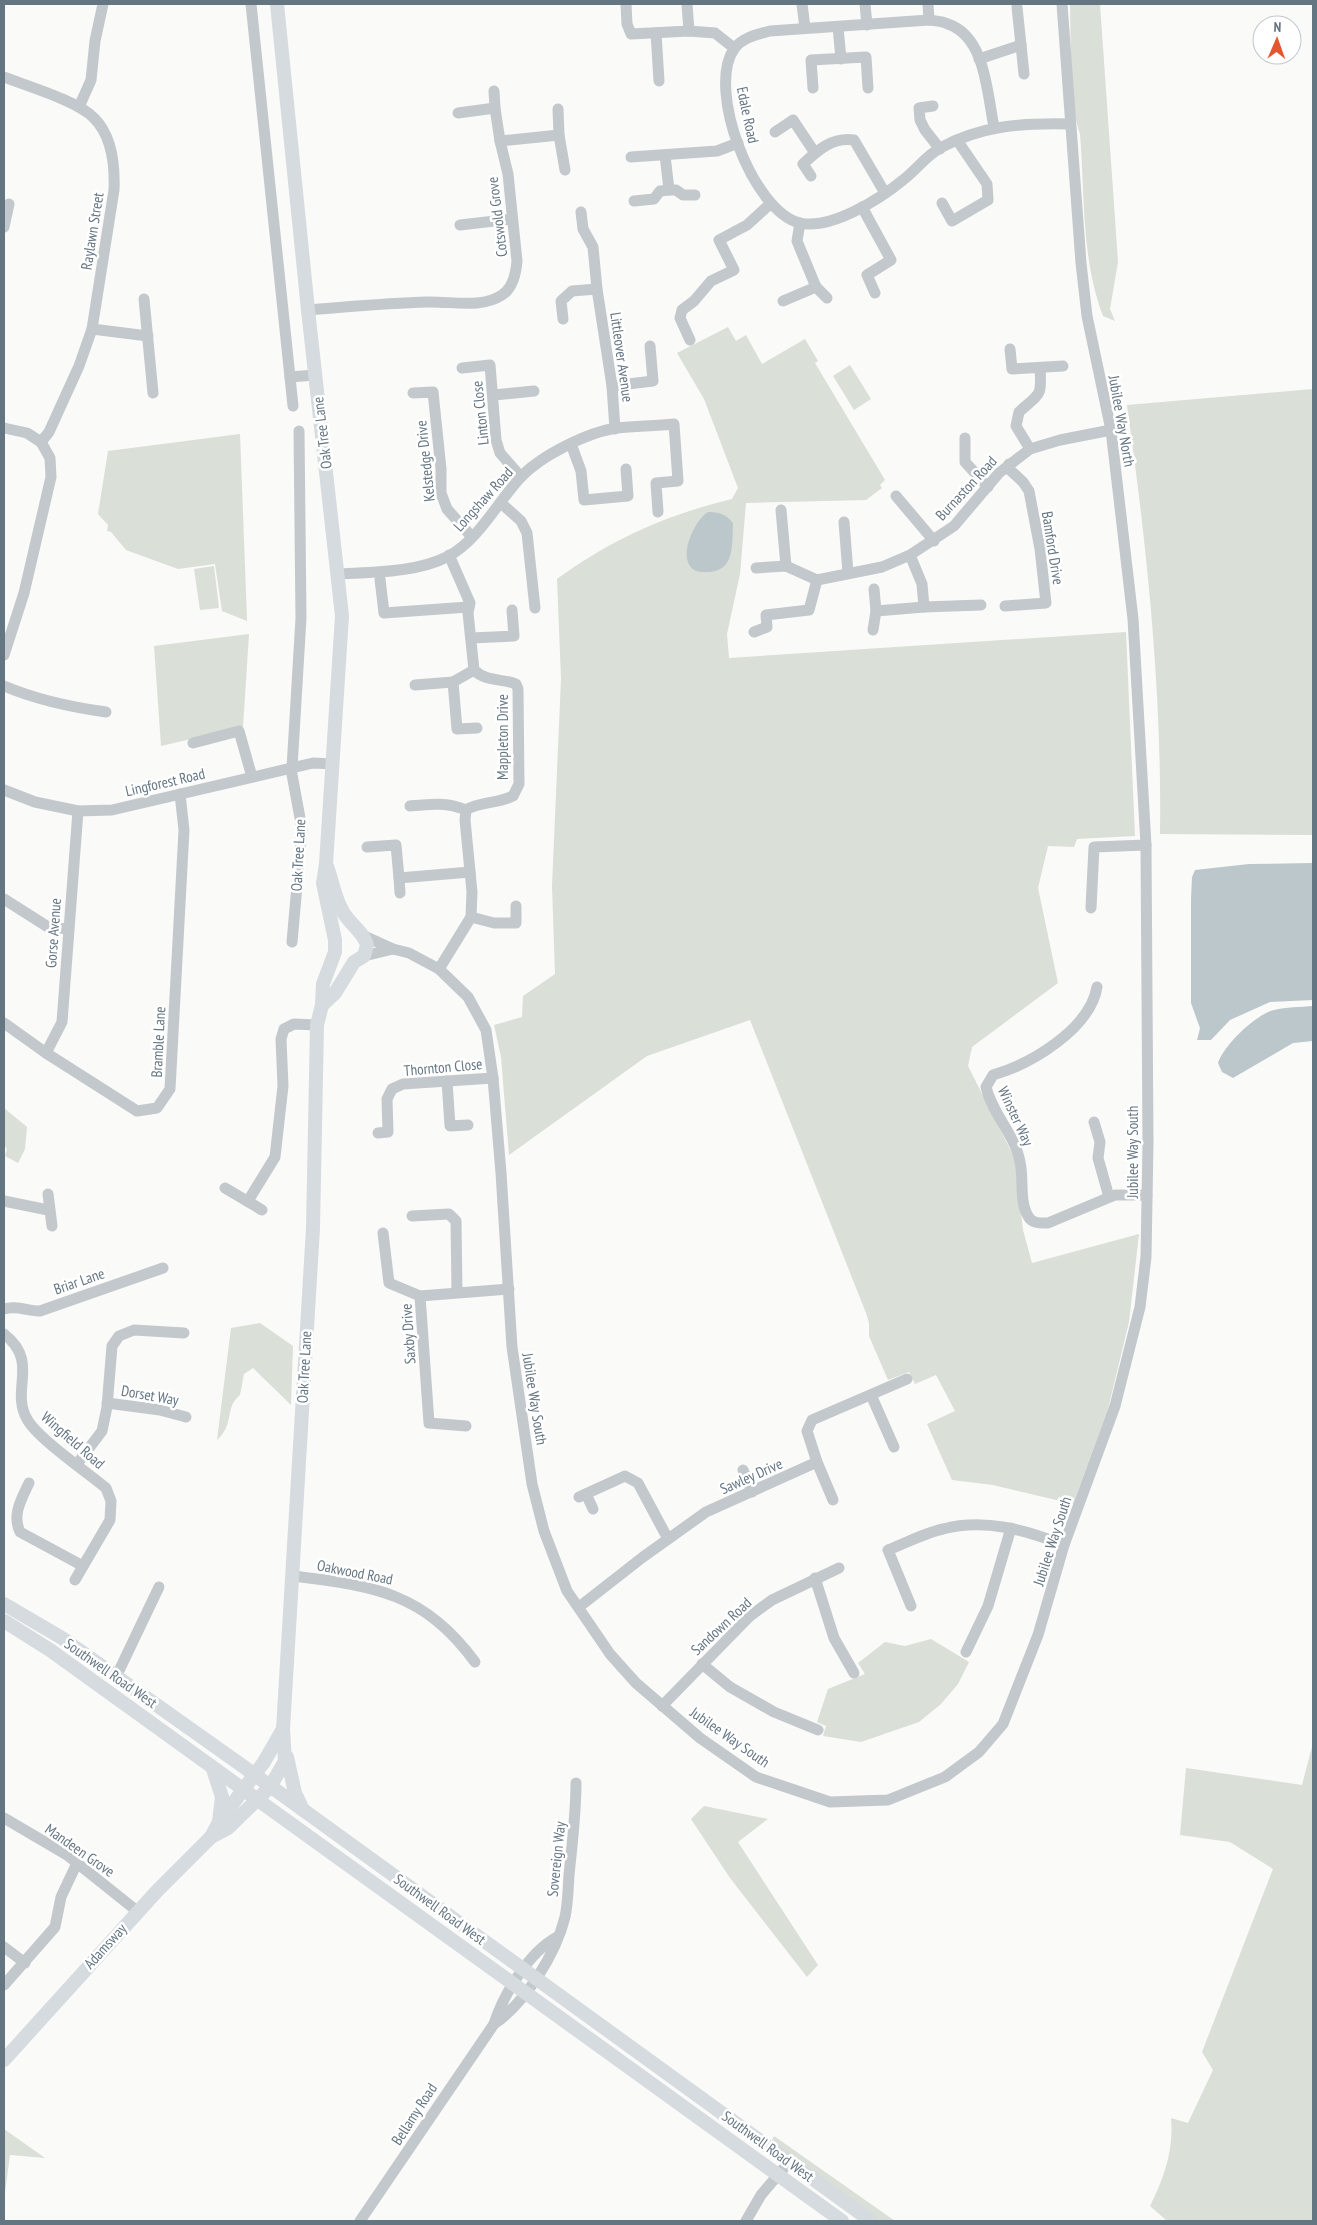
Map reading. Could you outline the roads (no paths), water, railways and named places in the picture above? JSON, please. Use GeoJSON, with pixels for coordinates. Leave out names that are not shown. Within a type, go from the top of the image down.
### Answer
{"type":"FeatureCollection","features":[{"type":"Feature","properties":{"kind":"main road","name":"Oak Tree Lane"},"geometry":{"type":"LineString","coordinates":[[264,1794],[282,1768],[286,1751],[283,1729],[294,1576],[313,1228],[317,1025],[322,1005],[323,984],[335,946],[323,883],[326,864],[342,616],[277,4]]}},
{"type":"Feature","properties":{"kind":"main road","name":"Oak Tree Lane"},"geometry":{"type":"LineString","coordinates":[[326,864],[341,909],[360,933]]}},
{"type":"Feature","properties":{"kind":"main road"},"geometry":{"type":"LineString","coordinates":[[342,932],[360,933],[367,945],[359,959],[345,962],[335,946],[342,932]]}},
{"type":"Feature","properties":{"kind":"main road","name":"Oak Tree Lane"},"geometry":{"type":"LineString","coordinates":[[322,1005],[335,993],[359,959]]}},
{"type":"Feature","properties":{"kind":"main road","name":"Southwell Road West"},"geometry":{"type":"LineString","coordinates":[[4,1604],[62,1638],[182,1723],[249,1783]]}},
{"type":"Feature","properties":{"kind":"main road","name":"Southwell Road West"},"geometry":{"type":"LineString","coordinates":[[4,1621],[50,1650],[214,1769],[249,1783]]}},
{"type":"Feature","properties":{"kind":"main road","name":"Oak Tree Lane"},"geometry":{"type":"LineString","coordinates":[[249,1783],[283,1729]]}},
{"type":"Feature","properties":{"kind":"main road"},"geometry":{"type":"LineString","coordinates":[[286,1751],[296,1793],[304,1811]]}},
{"type":"Feature","properties":{"kind":"main road"},"geometry":{"type":"LineString","coordinates":[[214,1769],[222,1797],[219,1822]]}},
{"type":"Feature","properties":{"kind":"main road"},"geometry":{"type":"LineString","coordinates":[[249,1783],[257,1794],[264,1794]]}},
{"type":"Feature","properties":{"kind":"main road","name":"Adamsway"},"geometry":{"type":"LineString","coordinates":[[4,2060],[137,1911],[211,1837],[219,1822],[249,1783]]}},
{"type":"Feature","properties":{"kind":"main road","name":"Southwell Road West"},"geometry":{"type":"LineString","coordinates":[[264,1794],[304,1811],[871,2221]]}},
{"type":"Feature","properties":{"kind":"main road","name":"Southwell Road West"},"geometry":{"type":"LineString","coordinates":[[264,1794],[342,1861],[842,2221]]}},
{"type":"Feature","properties":{"kind":"main road","name":"Adamsway"},"geometry":{"type":"LineString","coordinates":[[211,1837],[228,1828],[264,1794]]}},
{"type":"Feature","properties":{"kind":"street"},"geometry":{"type":"LineString","coordinates":[[79,107],[91,80],[95,41],[103,4]]}},
{"type":"Feature","properties":{"kind":"street","name":"Oak Tree Lane"},"geometry":{"type":"LineString","coordinates":[[251,4],[293,406]]}},
{"type":"Feature","properties":{"kind":"street"},"geometry":{"type":"LineString","coordinates":[[626,4],[627,24],[631,34],[689,31],[715,33],[734,48],[752,35],[770,31],[928,20],[949,24],[963,33],[974,46],[979,59],[994,127]]}},
{"type":"Feature","properties":{"kind":"street"},"geometry":{"type":"LineString","coordinates":[[688,4],[689,31]]}},
{"type":"Feature","properties":{"kind":"street"},"geometry":{"type":"LineString","coordinates":[[802,4],[805,28]]}},
{"type":"Feature","properties":{"kind":"street"},"geometry":{"type":"LineString","coordinates":[[865,4],[867,25]]}},
{"type":"Feature","properties":{"kind":"street"},"geometry":{"type":"LineString","coordinates":[[928,4],[928,20]]}},
{"type":"Feature","properties":{"kind":"street","name":"Jubilee Way North"},"geometry":{"type":"LineString","coordinates":[[1062,4],[1069,124],[1087,316],[1110,430],[1133,619],[1146,845]]}},
{"type":"Feature","properties":{"kind":"street"},"geometry":{"type":"LineString","coordinates":[[1017,7],[1024,74]]}},
{"type":"Feature","properties":{"kind":"street"},"geometry":{"type":"LineString","coordinates":[[838,27],[841,59]]}},
{"type":"Feature","properties":{"kind":"street"},"geometry":{"type":"LineString","coordinates":[[656,33],[659,81]]}},
{"type":"Feature","properties":{"kind":"street"},"geometry":{"type":"LineString","coordinates":[[979,59],[1021,45]]}},
{"type":"Feature","properties":{"kind":"street","name":"Edale Road"},"geometry":{"type":"LineString","coordinates":[[734,48],[726,68],[726,93],[738,143],[770,204],[800,223]]}},
{"type":"Feature","properties":{"kind":"street"},"geometry":{"type":"LineString","coordinates":[[813,88],[811,60],[866,57],[868,88]]}},
{"type":"Feature","properties":{"kind":"street","name":"Raylawn Street"},"geometry":{"type":"LineString","coordinates":[[4,77],[79,107],[95,118],[109,143],[115,169],[114,190],[92,329],[79,366],[49,432],[41,442]]}},
{"type":"Feature","properties":{"kind":"street","name":"Cotswold Grove"},"geometry":{"type":"LineString","coordinates":[[308,310],[428,302],[483,303],[504,295],[512,284],[516,273],[516,246],[508,174],[500,141],[494,91]]}},
{"type":"Feature","properties":{"kind":"street"},"geometry":{"type":"LineString","coordinates":[[933,106],[919,108],[920,120],[940,149]]}},
{"type":"Feature","properties":{"kind":"street"},"geometry":{"type":"LineString","coordinates":[[458,113],[495,108]]}},
{"type":"Feature","properties":{"kind":"street"},"geometry":{"type":"LineString","coordinates":[[558,109],[559,135],[565,170]]}},
{"type":"Feature","properties":{"kind":"street"},"geometry":{"type":"LineString","coordinates":[[775,132],[793,120],[815,152]]}},
{"type":"Feature","properties":{"kind":"street"},"geometry":{"type":"LineString","coordinates":[[828,298],[816,287],[797,241],[800,223],[835,219],[862,207],[885,193],[940,149],[957,140],[994,127],[1023,123],[1069,124]]}},
{"type":"Feature","properties":{"kind":"street"},"geometry":{"type":"LineString","coordinates":[[500,141],[559,135]]}},
{"type":"Feature","properties":{"kind":"street"},"geometry":{"type":"LineString","coordinates":[[811,176],[803,164],[815,152],[842,138],[854,140],[885,193]]}},
{"type":"Feature","properties":{"kind":"street"},"geometry":{"type":"LineString","coordinates":[[942,203],[952,221],[988,200],[986,184],[957,140]]}},
{"type":"Feature","properties":{"kind":"street"},"geometry":{"type":"LineString","coordinates":[[631,157],[717,151],[738,143]]}},
{"type":"Feature","properties":{"kind":"street"},"geometry":{"type":"LineString","coordinates":[[666,155],[669,190]]}},
{"type":"Feature","properties":{"kind":"street"},"geometry":{"type":"LineString","coordinates":[[634,201],[654,199],[660,191],[669,190],[676,190],[682,195],[694,195]]}},
{"type":"Feature","properties":{"kind":"street"},"geometry":{"type":"LineString","coordinates":[[4,227],[9,204]]}},
{"type":"Feature","properties":{"kind":"street"},"geometry":{"type":"LineString","coordinates":[[690,340],[680,318],[682,310],[694,301],[711,281],[734,270],[719,240],[747,225],[770,204]]}},
{"type":"Feature","properties":{"kind":"street"},"geometry":{"type":"LineString","coordinates":[[862,207],[891,260],[867,275],[875,293]]}},
{"type":"Feature","properties":{"kind":"street","name":"Littleover Avenue"},"geometry":{"type":"LineString","coordinates":[[581,212],[583,229],[593,247],[597,289],[612,386],[615,429]]}},
{"type":"Feature","properties":{"kind":"street"},"geometry":{"type":"LineString","coordinates":[[460,225],[512,219]]}},
{"type":"Feature","properties":{"kind":"street"},"geometry":{"type":"LineString","coordinates":[[783,301],[816,287]]}},
{"type":"Feature","properties":{"kind":"street"},"geometry":{"type":"LineString","coordinates":[[563,319],[561,301],[572,291],[597,289]]}},
{"type":"Feature","properties":{"kind":"street"},"geometry":{"type":"LineString","coordinates":[[144,299],[153,393]]}},
{"type":"Feature","properties":{"kind":"street"},"geometry":{"type":"LineString","coordinates":[[92,329],[148,336]]}},
{"type":"Feature","properties":{"kind":"street"},"geometry":{"type":"LineString","coordinates":[[612,386],[654,381],[650,346]]}},
{"type":"Feature","properties":{"kind":"street"},"geometry":{"type":"LineString","coordinates":[[1010,349],[1012,369],[1062,366]]}},
{"type":"Feature","properties":{"kind":"street","name":"Linton Close"},"geometry":{"type":"LineString","coordinates":[[462,368],[490,365],[494,395],[496,440],[500,453],[521,477]]}},
{"type":"Feature","properties":{"kind":"street"},"geometry":{"type":"LineString","coordinates":[[1030,449],[1016,426],[1019,412],[1038,396],[1042,389],[1040,368]]}},
{"type":"Feature","properties":{"kind":"street"},"geometry":{"type":"LineString","coordinates":[[290,378],[315,375]]}},
{"type":"Feature","properties":{"kind":"street"},"geometry":{"type":"LineString","coordinates":[[494,395],[534,391]]}},
{"type":"Feature","properties":{"kind":"street","name":"Kelstedge Drive"},"geometry":{"type":"LineString","coordinates":[[413,393],[433,392],[441,469],[441,494],[447,509],[472,537]]}},
{"type":"Feature","properties":{"kind":"street","name":"Longshaw Road"},"geometry":{"type":"LineString","coordinates":[[337,574],[386,571],[425,565],[449,555],[472,537],[521,477],[539,463],[571,444],[615,429],[674,424],[678,482],[656,483],[658,512]]}},
{"type":"Feature","properties":{"kind":"street"},"geometry":{"type":"LineString","coordinates":[[4,428],[27,433],[41,442],[50,458],[51,477],[24,593],[4,655]]}},
{"type":"Feature","properties":{"kind":"street","name":"Burnaston Road"},"geometry":{"type":"LineString","coordinates":[[817,580],[882,567],[910,555],[934,541],[964,517],[1010,464],[1030,449],[1060,440],[1110,430]]}},
{"type":"Feature","properties":{"kind":"street","name":"Oak Tree Lane"},"geometry":{"type":"LineString","coordinates":[[292,942],[302,829],[292,768],[302,618],[299,431]]}},
{"type":"Feature","properties":{"kind":"street"},"geometry":{"type":"LineString","coordinates":[[965,438],[965,462],[988,488]]}},
{"type":"Feature","properties":{"kind":"street"},"geometry":{"type":"LineString","coordinates":[[571,444],[582,470],[584,500],[628,496],[626,469]]}},
{"type":"Feature","properties":{"kind":"street","name":"Bamford Drive"},"geometry":{"type":"LineString","coordinates":[[1005,606],[1046,603],[1040,549],[1029,491],[1023,482],[1010,470],[1010,464]]}},
{"type":"Feature","properties":{"kind":"street"},"geometry":{"type":"LineString","coordinates":[[896,496],[934,541]]}},
{"type":"Feature","properties":{"kind":"street"},"geometry":{"type":"LineString","coordinates":[[500,503],[521,521],[527,533],[534,608]]}},
{"type":"Feature","properties":{"kind":"street"},"geometry":{"type":"LineString","coordinates":[[781,510],[786,566]]}},
{"type":"Feature","properties":{"kind":"street"},"geometry":{"type":"LineString","coordinates":[[844,522],[848,573]]}},
{"type":"Feature","properties":{"kind":"street"},"geometry":{"type":"LineString","coordinates":[[414,685],[453,682],[474,670],[468,606],[470,603],[449,555]]}},
{"type":"Feature","properties":{"kind":"street"},"geometry":{"type":"LineString","coordinates":[[910,555],[922,584],[924,607]]}},
{"type":"Feature","properties":{"kind":"street"},"geometry":{"type":"LineString","coordinates":[[754,632],[767,627],[766,615],[809,610],[817,580],[786,566],[756,568]]}},
{"type":"Feature","properties":{"kind":"street"},"geometry":{"type":"LineString","coordinates":[[380,579],[384,613],[468,606]]}},
{"type":"Feature","properties":{"kind":"street"},"geometry":{"type":"LineString","coordinates":[[873,630],[876,611],[874,589]]}},
{"type":"Feature","properties":{"kind":"street"},"geometry":{"type":"LineString","coordinates":[[876,611],[980,605]]}},
{"type":"Feature","properties":{"kind":"street"},"geometry":{"type":"LineString","coordinates":[[470,638],[514,636],[512,610]]}},
{"type":"Feature","properties":{"kind":"street","name":"Mappleton Drive"},"geometry":{"type":"LineString","coordinates":[[466,810],[478,803],[506,800],[513,796],[519,784],[516,684],[482,678],[474,670]]}},
{"type":"Feature","properties":{"kind":"street"},"geometry":{"type":"LineString","coordinates":[[453,682],[457,728],[477,728]]}},
{"type":"Feature","properties":{"kind":"street"},"geometry":{"type":"LineString","coordinates":[[4,686],[30,697],[106,712]]}},
{"type":"Feature","properties":{"kind":"street"},"geometry":{"type":"LineString","coordinates":[[193,743],[239,731],[252,778]]}},
{"type":"Feature","properties":{"kind":"street","name":"Lingforest Road"},"geometry":{"type":"LineString","coordinates":[[4,790],[35,802],[78,812],[112,810],[317,762],[333,764]]}},
{"type":"Feature","properties":{"kind":"street","name":"Bramble Lane"},"geometry":{"type":"LineString","coordinates":[[4,1023],[46,1053],[137,1111],[157,1108],[170,1089],[184,830],[180,794]]}},
{"type":"Feature","properties":{"kind":"street"},"geometry":{"type":"LineString","coordinates":[[410,806],[441,803],[466,810],[464,820],[470,872],[472,917],[439,969]]}},
{"type":"Feature","properties":{"kind":"street","name":"Gorse Avenue"},"geometry":{"type":"LineString","coordinates":[[46,1053],[62,1022],[78,812]]}},
{"type":"Feature","properties":{"kind":"street"},"geometry":{"type":"LineString","coordinates":[[367,848],[396,845],[400,893]]}},
{"type":"Feature","properties":{"kind":"street"},"geometry":{"type":"LineString","coordinates":[[1091,908],[1094,846],[1146,845]]}},
{"type":"Feature","properties":{"kind":"street","name":"Jubilee Way South"},"geometry":{"type":"LineString","coordinates":[[360,933],[409,953],[439,969],[454,982],[478,1013],[486,1030],[493,1078],[512,1347],[532,1484],[547,1540],[567,1591],[614,1659],[636,1683],[700,1738],[756,1777],[830,1802],[888,1800],[945,1777],[979,1752],[1003,1724],[1038,1635],[1064,1544],[1115,1406],[1140,1307],[1146,1257],[1146,845]]}},
{"type":"Feature","properties":{"kind":"street"},"geometry":{"type":"LineString","coordinates":[[399,878],[470,872]]}},
{"type":"Feature","properties":{"kind":"street"},"geometry":{"type":"LineString","coordinates":[[4,899],[48,927],[68,929]]}},
{"type":"Feature","properties":{"kind":"street"},"geometry":{"type":"LineString","coordinates":[[472,917],[494,923],[516,923],[516,906]]}},
{"type":"Feature","properties":{"kind":"street"},"geometry":{"type":"LineString","coordinates":[[359,959],[393,948]]}},
{"type":"Feature","properties":{"kind":"street","name":"Winster Way"},"geometry":{"type":"LineString","coordinates":[[1097,987],[1090,1008],[1055,1043],[1030,1061],[993,1075],[986,1087],[988,1096],[1011,1137],[1020,1161],[1025,1210],[1029,1219],[1037,1223],[1048,1223],[1109,1197],[1147,1195]]}},
{"type":"Feature","properties":{"kind":"street"},"geometry":{"type":"LineString","coordinates":[[248,1201],[275,1157],[283,1086],[281,1039],[284,1029],[294,1024],[317,1025]]}},
{"type":"Feature","properties":{"kind":"street","name":"Thornton Close"},"geometry":{"type":"LineString","coordinates":[[378,1133],[388,1132],[387,1099],[392,1089],[403,1084],[493,1078]]}},
{"type":"Feature","properties":{"kind":"street"},"geometry":{"type":"LineString","coordinates":[[447,1081],[450,1126],[468,1125]]}},
{"type":"Feature","properties":{"kind":"street"},"geometry":{"type":"LineString","coordinates":[[1094,1122],[1100,1142],[1098,1158],[1109,1197]]}},
{"type":"Feature","properties":{"kind":"street"},"geometry":{"type":"LineString","coordinates":[[225,1188],[262,1210]]}},
{"type":"Feature","properties":{"kind":"street"},"geometry":{"type":"LineString","coordinates":[[48,1194],[48,1210],[52,1226]]}},
{"type":"Feature","properties":{"kind":"street"},"geometry":{"type":"LineString","coordinates":[[4,1201],[48,1210]]}},
{"type":"Feature","properties":{"kind":"street"},"geometry":{"type":"LineString","coordinates":[[412,1216],[449,1214],[456,1221],[457,1291]]}},
{"type":"Feature","properties":{"kind":"street"},"geometry":{"type":"LineString","coordinates":[[383,1233],[389,1283],[420,1296]]}},
{"type":"Feature","properties":{"kind":"street","name":"Briar Lane"},"geometry":{"type":"LineString","coordinates":[[4,1309],[17,1307],[29,1311],[40,1311],[163,1268]]}},
{"type":"Feature","properties":{"kind":"street","name":"Saxby Drive"},"geometry":{"type":"LineString","coordinates":[[466,1426],[429,1423],[420,1296],[457,1291],[509,1289]]}},
{"type":"Feature","properties":{"kind":"street"},"geometry":{"type":"LineString","coordinates":[[77,1464],[102,1431],[108,1403],[112,1346],[119,1336],[134,1330],[177,1329]]}},
{"type":"Feature","properties":{"kind":"street","name":"Wingfield Road"},"geometry":{"type":"LineString","coordinates":[[4,1334],[15,1343],[24,1363],[22,1402],[27,1419],[39,1434],[106,1488],[111,1501],[110,1520],[75,1580]]}},
{"type":"Feature","properties":{"kind":"street"},"geometry":{"type":"LineString","coordinates":[[833,1500],[817,1462],[807,1431],[812,1420],[907,1379]]}},
{"type":"Feature","properties":{"kind":"street"},"geometry":{"type":"LineString","coordinates":[[871,1394],[894,1447]]}},
{"type":"Feature","properties":{"kind":"street","name":"Dorset Way"},"geometry":{"type":"LineString","coordinates":[[108,1403],[160,1410],[186,1417]]}},
{"type":"Feature","properties":{"kind":"street","name":"Sawley Drive"},"geometry":{"type":"LineString","coordinates":[[579,1607],[706,1512],[817,1462]]}},
{"type":"Feature","properties":{"kind":"street"},"geometry":{"type":"LineString","coordinates":[[744,1470],[752,1492]]}},
{"type":"Feature","properties":{"kind":"street"},"geometry":{"type":"LineString","coordinates":[[593,1509],[583,1496],[625,1476],[638,1483],[668,1539]]}},
{"type":"Feature","properties":{"kind":"street"},"geometry":{"type":"LineString","coordinates":[[22,1488],[16,1515],[16,1524],[20,1532],[83,1566]]}},
{"type":"Feature","properties":{"kind":"street"},"geometry":{"type":"LineString","coordinates":[[911,1606],[888,1550],[942,1529],[966,1525],[992,1525],[1011,1528],[1064,1544]]}},
{"type":"Feature","properties":{"kind":"street"},"geometry":{"type":"LineString","coordinates":[[966,1652],[988,1606],[1011,1528]]}},
{"type":"Feature","properties":{"kind":"street","name":"Sandown Road"},"geometry":{"type":"LineString","coordinates":[[662,1706],[750,1616],[772,1600],[838,1568]]}},
{"type":"Feature","properties":{"kind":"street","name":"Oakwood Road"},"geometry":{"type":"LineString","coordinates":[[294,1576],[374,1588],[401,1598],[425,1610],[449,1631],[475,1662]]}},
{"type":"Feature","properties":{"kind":"street"},"geometry":{"type":"LineString","coordinates":[[815,1578],[834,1638],[854,1673]]}},
{"type":"Feature","properties":{"kind":"street"},"geometry":{"type":"LineString","coordinates":[[116,1677],[158,1588]]}},
{"type":"Feature","properties":{"kind":"street"},"geometry":{"type":"LineString","coordinates":[[702,1664],[730,1687],[774,1712],[818,1730]]}},
{"type":"Feature","properties":{"kind":"street","name":"Sovereign Way"},"geometry":{"type":"LineString","coordinates":[[525,1993],[553,1952],[565,1918],[575,1816],[576,1783]]}},
{"type":"Feature","properties":{"kind":"street","name":"Mandeen Grove"},"geometry":{"type":"LineString","coordinates":[[4,1818],[77,1863],[137,1911]]}},
{"type":"Feature","properties":{"kind":"street"},"geometry":{"type":"LineString","coordinates":[[4,1985],[55,1927],[61,1897],[77,1863]]}},
{"type":"Feature","properties":{"kind":"street"},"geometry":{"type":"LineString","coordinates":[[524,1970],[545,1943],[557,1937]]}},
{"type":"Feature","properties":{"kind":"street"},"geometry":{"type":"LineString","coordinates":[[4,1947],[24,1962]]}},
{"type":"Feature","properties":{"kind":"street","name":"Bellamy Road"},"geometry":{"type":"LineString","coordinates":[[360,2221],[494,2024],[499,2008],[524,1970]]}},
{"type":"Feature","properties":{"kind":"street","name":"Bellamy Road"},"geometry":{"type":"LineString","coordinates":[[494,2024],[506,2016],[525,1993]]}},
{"type":"Feature","properties":{"kind":"street"},"geometry":{"type":"LineString","coordinates":[[746,2221],[761,2195],[788,2162]]}}]}
